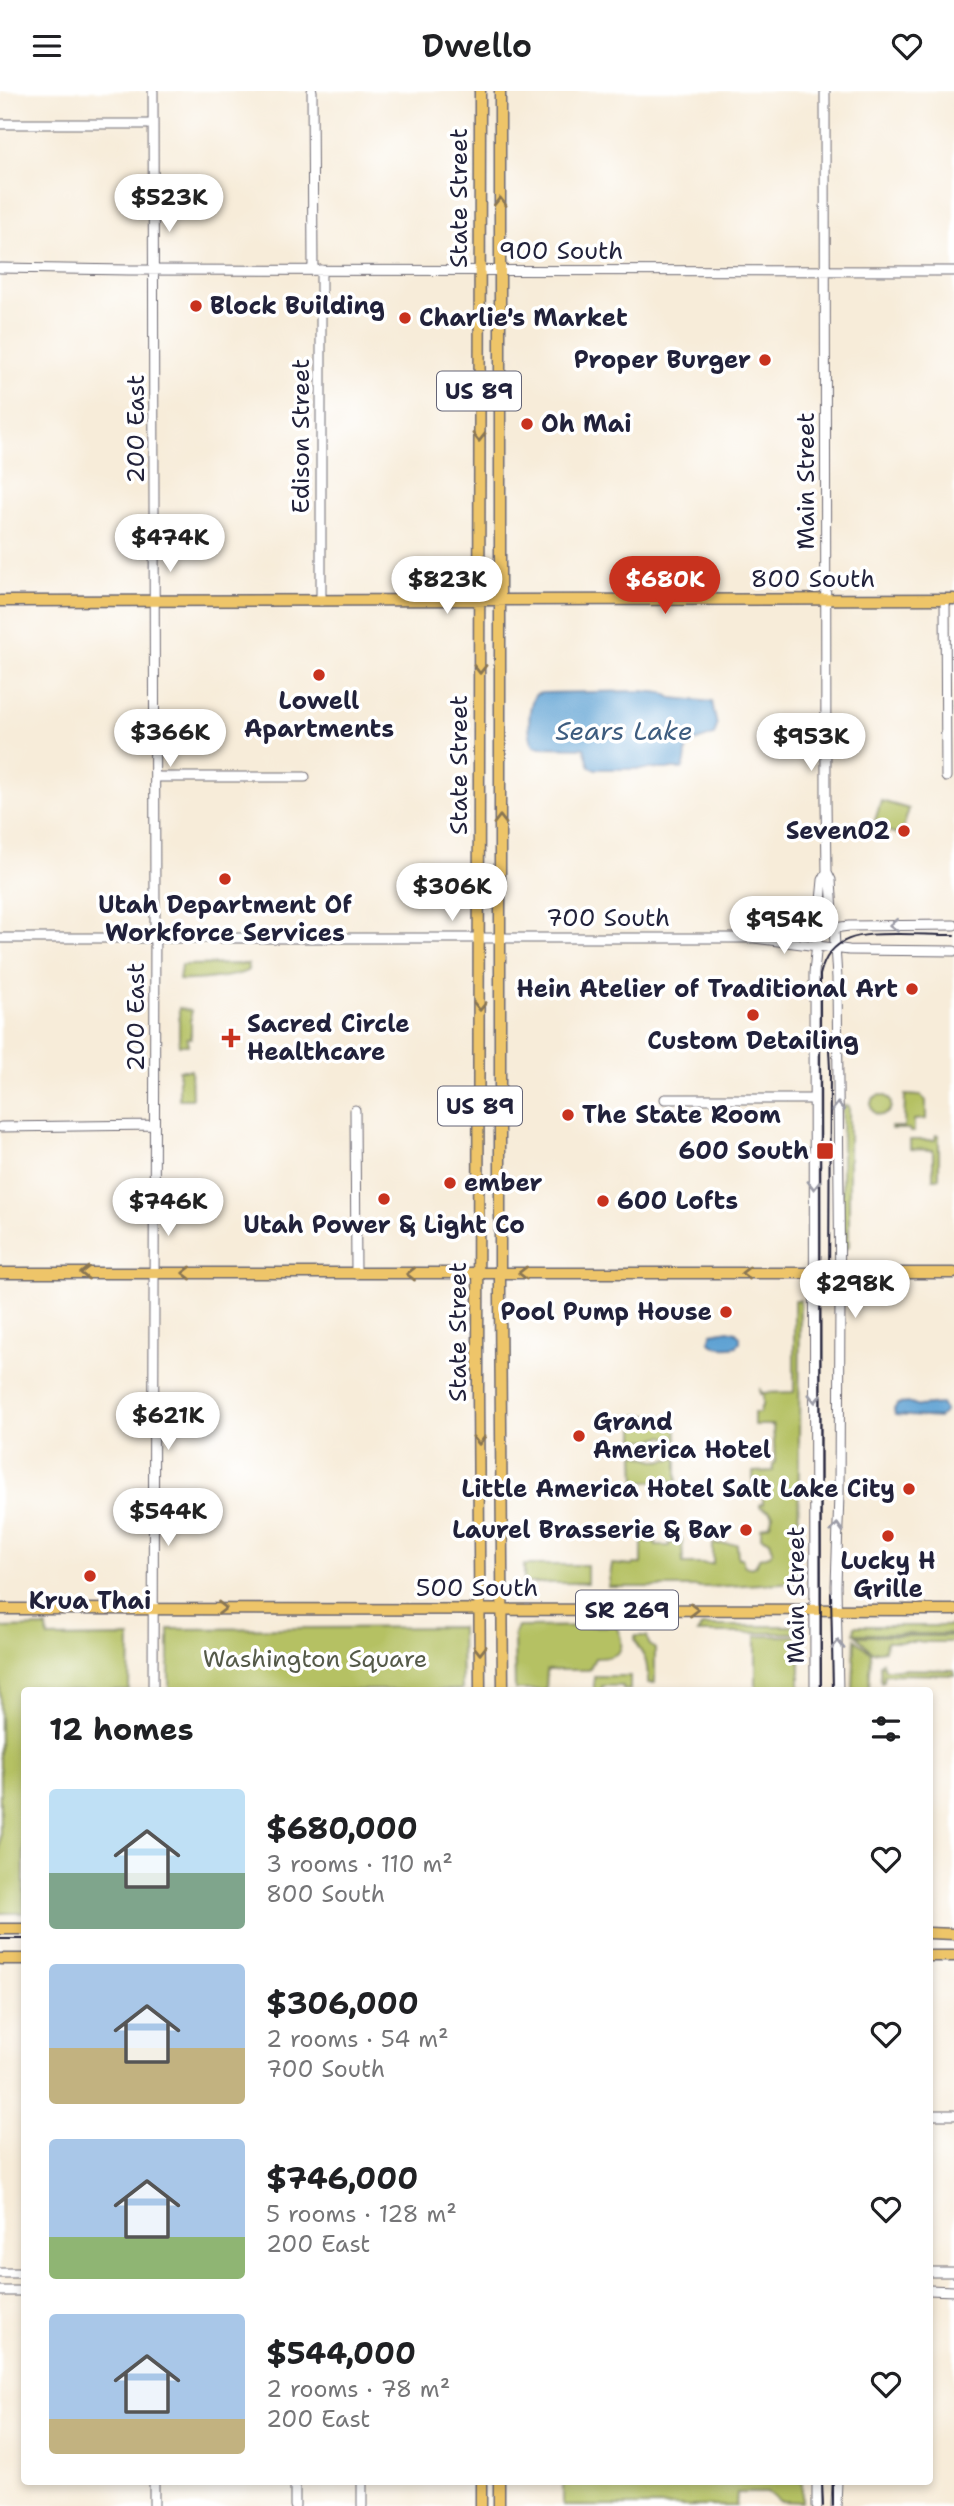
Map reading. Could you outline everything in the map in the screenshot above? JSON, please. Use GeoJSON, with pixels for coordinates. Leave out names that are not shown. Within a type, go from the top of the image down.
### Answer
{"type":"FeatureCollection","features":[{"type":"Feature","properties":{"kind":"main road","name":"State Street"},"geometry":{"type":"LineString","coordinates":[[480,91],[481,1687]]}},
{"type":"Feature","properties":{"kind":"main road","name":"State Street"},"geometry":{"type":"LineString","coordinates":[[500,91],[500,1273],[503,1687]]}},
{"type":"Feature","properties":{"kind":"main road","name":"800 South"},"geometry":{"type":"LineString","coordinates":[[0,601],[950,599]]}},
{"type":"Feature","properties":{"kind":"main road"},"geometry":{"type":"LineString","coordinates":[[0,1273],[954,1273]]}},
{"type":"Feature","properties":{"kind":"main road","name":"500 South"},"geometry":{"type":"LineString","coordinates":[[0,1609],[954,1611]]}},
{"type":"Feature","properties":{"kind":"main road"},"geometry":{"type":"LineString","coordinates":[[0,1929],[21,1929]]}},
{"type":"Feature","properties":{"kind":"main road"},"geometry":{"type":"LineString","coordinates":[[933,1933],[954,1934]]}},
{"type":"Feature","properties":{"kind":"main road"},"geometry":{"type":"LineString","coordinates":[[933,1956],[954,1956]]}},
{"type":"Feature","properties":{"kind":"main road"},"geometry":{"type":"LineString","coordinates":[[0,1959],[21,1959]]}},
{"type":"Feature","properties":{"kind":"main road"},"geometry":{"type":"LineString","coordinates":[[481,2485],[481,2506]]}},
{"type":"Feature","properties":{"kind":"main road"},"geometry":{"type":"LineString","coordinates":[[499,2485],[499,2506]]}},
{"type":"Feature","properties":{"kind":"street","name":"200 East"},"geometry":{"type":"LineString","coordinates":[[153,91],[153,1687]]}},
{"type":"Feature","properties":{"kind":"street","name":"Edison Street"},"geometry":{"type":"LineString","coordinates":[[312,91],[321,601]]}},
{"type":"Feature","properties":{"kind":"street","name":"Main Street"},"geometry":{"type":"LineString","coordinates":[[825,91],[827,872],[831,880],[837,978],[838,1687]]}},
{"type":"Feature","properties":{"kind":"street"},"geometry":{"type":"LineString","coordinates":[[0,124],[153,124]]}},
{"type":"Feature","properties":{"kind":"street","name":"900 South"},"geometry":{"type":"LineString","coordinates":[[0,268],[954,271]]}},
{"type":"Feature","properties":{"kind":"street"},"geometry":{"type":"LineString","coordinates":[[946,777],[950,599]]}},
{"type":"Feature","properties":{"kind":"street"},"geometry":{"type":"LineString","coordinates":[[155,777],[305,777]]}},
{"type":"Feature","properties":{"kind":"street","name":"Main Street"},"geometry":{"type":"LineString","coordinates":[[815,1687],[814,973],[823,880],[827,872]]}},
{"type":"Feature","properties":{"kind":"street","name":"700 South"},"geometry":{"type":"LineString","coordinates":[[754,938],[854,926],[954,925]]}},
{"type":"Feature","properties":{"kind":"street","name":"700 South"},"geometry":{"type":"LineString","coordinates":[[0,938],[754,938],[849,950],[954,951]]}},
{"type":"Feature","properties":{"kind":"street"},"geometry":{"type":"LineString","coordinates":[[666,1099],[814,1099]]}},
{"type":"Feature","properties":{"kind":"street"},"geometry":{"type":"LineString","coordinates":[[355,1110],[356,1274]]}},
{"type":"Feature","properties":{"kind":"street"},"geometry":{"type":"LineString","coordinates":[[1,1127],[154,1125]]}},
{"type":"Feature","properties":{"kind":"street"},"geometry":{"type":"LineString","coordinates":[[933,2115],[954,2115]]}},
{"type":"Feature","properties":{"kind":"street"},"geometry":{"type":"LineString","coordinates":[[933,2272],[954,2272]]}},
{"type":"Feature","properties":{"kind":"street"},"geometry":{"type":"LineString","coordinates":[[0,2273],[21,2273]]}},
{"type":"Feature","properties":{"kind":"street"},"geometry":{"type":"LineString","coordinates":[[933,2290],[954,2291]]}},
{"type":"Feature","properties":{"kind":"street"},"geometry":{"type":"LineString","coordinates":[[0,2291],[21,2291]]}},
{"type":"Feature","properties":{"kind":"street"},"geometry":{"type":"LineString","coordinates":[[154,2485],[154,2506]]}},
{"type":"Feature","properties":{"kind":"street"},"geometry":{"type":"LineString","coordinates":[[295,2485],[295,2506]]}},
{"type":"Feature","properties":{"kind":"street"},"geometry":{"type":"LineString","coordinates":[[362,2485],[362,2506]]}},
{"type":"Feature","properties":{"kind":"street"},"geometry":{"type":"LineString","coordinates":[[817,2485],[817,2506]]}},
{"type":"Feature","properties":{"kind":"street"},"geometry":{"type":"LineString","coordinates":[[836,2506],[837,2485]]}},
{"type":"Feature","properties":{"kind":"green space"},"geometry":{"type":"Polygon","coordinates":[[[881,801],[909,809],[901,835],[873,827],[881,801]]]}},
{"type":"Feature","properties":{"kind":"green space"},"geometry":{"type":"Polygon","coordinates":[[[248,964],[248,970],[236,975],[179,980],[181,965],[248,964]]]}},
{"type":"Feature","properties":{"kind":"green space"},"geometry":{"type":"Polygon","coordinates":[[[179,1008],[191,1011],[191,1038],[187,1038],[188,1045],[179,1045],[179,1008]]]}},
{"type":"Feature","properties":{"kind":"green space"},"geometry":{"type":"Polygon","coordinates":[[[179,1070],[191,1070],[192,1099],[179,1099],[179,1070]]]}},
{"type":"Feature","properties":{"kind":"green space"},"geometry":{"type":"Polygon","coordinates":[[[881,1095],[888,1098],[891,1105],[888,1112],[881,1115],[874,1112],[871,1105],[874,1098],[881,1095]]]}},
{"type":"Feature","properties":{"kind":"green space"},"geometry":{"type":"Polygon","coordinates":[[[905,1095],[921,1096],[926,1101],[926,1119],[914,1120],[914,1132],[909,1129],[891,1129],[904,1127],[905,1095]]]}},
{"type":"Feature","properties":{"kind":"green space"},"geometry":{"type":"Polygon","coordinates":[[[842,1106],[849,1106],[849,1247],[845,1249],[842,1248],[842,1106]]]}},
{"type":"Feature","properties":{"kind":"green space"},"geometry":{"type":"Polygon","coordinates":[[[936,1135],[939,1135],[939,1178],[933,1178],[933,1150],[910,1149],[910,1140],[935,1140],[936,1135]]]}},
{"type":"Feature","properties":{"kind":"green space"},"geometry":{"type":"Polygon","coordinates":[[[794,1300],[800,1300],[798,1582],[711,1587],[608,1587],[612,1564],[642,1564],[642,1539],[647,1539],[647,1543],[656,1543],[656,1546],[669,1546],[669,1543],[677,1543],[678,1539],[682,1539],[683,1564],[713,1564],[713,1544],[737,1544],[738,1558],[742,1558],[744,1565],[749,1567],[755,1565],[759,1558],[770,1555],[773,1550],[770,1541],[761,1537],[761,1528],[770,1524],[773,1515],[760,1507],[760,1504],[763,1504],[763,1492],[760,1491],[760,1486],[753,1485],[753,1472],[773,1471],[773,1425],[754,1425],[754,1413],[760,1413],[763,1406],[763,1394],[760,1394],[760,1390],[762,1393],[794,1392],[794,1300]]]}},
{"type":"Feature","properties":{"kind":"green space"},"geometry":{"type":"Polygon","coordinates":[[[635,1417],[676,1417],[677,1440],[662,1436],[635,1443],[635,1417]]]}},
{"type":"Feature","properties":{"kind":"green space"},"geometry":{"type":"Polygon","coordinates":[[[637,1454],[659,1461],[677,1458],[677,1481],[636,1482],[637,1454]]]}},
{"type":"Feature","properties":{"kind":"green space"},"geometry":{"type":"Polygon","coordinates":[[[524,1565],[587,1565],[587,1583],[524,1583],[524,1565]]]}},
{"type":"Feature","properties":{"kind":"green space"},"geometry":{"type":"Polygon","coordinates":[[[616,1626],[621,1647],[616,1654],[595,1658],[589,1670],[547,1670],[546,1687],[515,1687],[514,1635],[518,1627],[616,1626]]]}},
{"type":"Feature","properties":{"kind":"green space"},"geometry":{"type":"Polygon","coordinates":[[[702,1626],[798,1626],[798,1633],[697,1633],[702,1626]]]}},
{"type":"Feature","properties":{"kind":"green space"},"geometry":{"type":"Polygon","coordinates":[[[855,1626],[954,1626],[954,1634],[854,1634],[855,1626]]]}},
{"type":"Feature","properties":{"kind":"green space"},"geometry":{"type":"Polygon","coordinates":[[[47,1627],[48,1638],[130,1637],[129,1687],[21,1687],[21,1913],[0,1913],[0,1628],[47,1627]]]}},
{"type":"Feature","properties":{"kind":"green space","name":"Washington Square"},"geometry":{"type":"Polygon","coordinates":[[[461,1627],[462,1687],[169,1687],[169,1629],[461,1627]]]}},
{"type":"Feature","properties":{"kind":"green space"},"geometry":{"type":"Polygon","coordinates":[[[635,1636],[647,1636],[649,1644],[655,1649],[655,1683],[648,1683],[646,1662],[635,1636]]]}},
{"type":"Feature","properties":{"kind":"green space"},"geometry":{"type":"Polygon","coordinates":[[[756,1636],[800,1636],[800,1687],[756,1687],[756,1636]]]}},
{"type":"Feature","properties":{"kind":"green space"},"geometry":{"type":"Polygon","coordinates":[[[857,1636],[954,1636],[954,1642],[886,1642],[885,1650],[872,1652],[857,1636]]]}},
{"type":"Feature","properties":{"kind":"green space"},"geometry":{"type":"Polygon","coordinates":[[[855,1639],[871,1653],[869,1687],[853,1687],[855,1639]]]}},
{"type":"Feature","properties":{"kind":"green space"},"geometry":{"type":"Polygon","coordinates":[[[882,1662],[885,1669],[954,1670],[954,1675],[885,1674],[884,1681],[881,1682],[882,1662]]]}},
{"type":"Feature","properties":{"kind":"green space"},"geometry":{"type":"Polygon","coordinates":[[[594,1676],[630,1676],[630,1687],[594,1687],[594,1676]]]}},
{"type":"Feature","properties":{"kind":"green space"},"geometry":{"type":"Polygon","coordinates":[[[563,2485],[802,2485],[802,2502],[779,2501],[768,2493],[737,2493],[736,2506],[563,2506],[563,2485]]]}},
{"type":"Feature","properties":{"kind":"water","name":"Sears Lake"},"geometry":{"type":"Polygon","coordinates":[[[641,691],[664,693],[672,698],[712,702],[717,726],[714,735],[688,744],[682,769],[595,769],[590,767],[584,748],[534,746],[529,728],[535,695],[641,691]]]}},
{"type":"Feature","properties":{"kind":"water"},"geometry":{"type":"Polygon","coordinates":[[[728,1330],[736,1332],[740,1337],[737,1346],[718,1347],[709,1341],[712,1333],[728,1330]]]}},
{"type":"Feature","properties":{"kind":"water"},"geometry":{"type":"Polygon","coordinates":[[[911,1403],[919,1406],[941,1404],[945,1411],[939,1418],[895,1415],[894,1409],[898,1404],[911,1403]]]}},
{"type":"Feature","properties":{"kind":"tram line"},"geometry":{"type":"LineString","coordinates":[[821,1687],[820,975],[832,951],[850,939],[886,934],[954,935]]}},
{"type":"Feature","properties":{"kind":"tram line"},"geometry":{"type":"LineString","coordinates":[[828,1029],[829,1292]]}},
{"type":"Feature","properties":{"kind":"tram line"},"geometry":{"type":"LineString","coordinates":[[831,1593],[833,1687]]}},
{"type":"Feature","properties":{"kind":"tram line"},"geometry":{"type":"LineString","coordinates":[[0,1939],[21,1939]]}},
{"type":"Feature","properties":{"kind":"tram line"},"geometry":{"type":"LineString","coordinates":[[822,2485],[823,2506]]}},
{"type":"Feature","properties":{"kind":"tram line"},"geometry":{"type":"LineString","coordinates":[[833,2485],[833,2506]]}},
{"type":"Feature","properties":{"kind":"place","name":"Block Building"},"geometry":{"type":"Point","coordinates":[196,306]}},
{"type":"Feature","properties":{"kind":"place","name":"Charlie's Market"},"geometry":{"type":"Point","coordinates":[405,318]}},
{"type":"Feature","properties":{"kind":"place","name":"Proper Burger"},"geometry":{"type":"Point","coordinates":[765,360]}},
{"type":"Feature","properties":{"kind":"place","name":"Oh Mai"},"geometry":{"type":"Point","coordinates":[527,424]}},
{"type":"Feature","properties":{"kind":"place","name":"Lowell Apartments"},"geometry":{"type":"Point","coordinates":[319,675]}},
{"type":"Feature","properties":{"kind":"place","name":"Seven02"},"geometry":{"type":"Point","coordinates":[904,831]}},
{"type":"Feature","properties":{"kind":"place","name":"Utah Department Of Workforce Services"},"geometry":{"type":"Point","coordinates":[225,879]}},
{"type":"Feature","properties":{"kind":"place","name":"Hein Atelier of Traditional Art"},"geometry":{"type":"Point","coordinates":[912,989]}},
{"type":"Feature","properties":{"kind":"place","name":"Custom Detailing"},"geometry":{"type":"Point","coordinates":[753,1015]}},
{"type":"Feature","properties":{"kind":"place","name":"Sacred Circle Healthcare"},"geometry":{"type":"Point","coordinates":[231,1038]}},
{"type":"Feature","properties":{"kind":"place","name":"The State Room"},"geometry":{"type":"Point","coordinates":[568,1115]}},
{"type":"Feature","properties":{"kind":"place","name":"600 South"},"geometry":{"type":"Point","coordinates":[825,1151]}},
{"type":"Feature","properties":{"kind":"place","name":"ember"},"geometry":{"type":"Point","coordinates":[450,1183]}},
{"type":"Feature","properties":{"kind":"place","name":"Utah Power & Light Co"},"geometry":{"type":"Point","coordinates":[384,1199]}},
{"type":"Feature","properties":{"kind":"place","name":"600 Lofts"},"geometry":{"type":"Point","coordinates":[603,1201]}},
{"type":"Feature","properties":{"kind":"place","name":"Pool Pump House"},"geometry":{"type":"Point","coordinates":[726,1312]}},
{"type":"Feature","properties":{"kind":"place","name":"Grand America Hotel"},"geometry":{"type":"Point","coordinates":[579,1436]}},
{"type":"Feature","properties":{"kind":"place","name":"Little America Hotel Salt Lake City"},"geometry":{"type":"Point","coordinates":[909,1489]}},
{"type":"Feature","properties":{"kind":"place","name":"Laurel Brasserie & Bar"},"geometry":{"type":"Point","coordinates":[746,1530]}},
{"type":"Feature","properties":{"kind":"place","name":"Lucky H Grille"},"geometry":{"type":"Point","coordinates":[888,1536]}},
{"type":"Feature","properties":{"kind":"place","name":"Krua Thai"},"geometry":{"type":"Point","coordinates":[90,1576]}}]}
